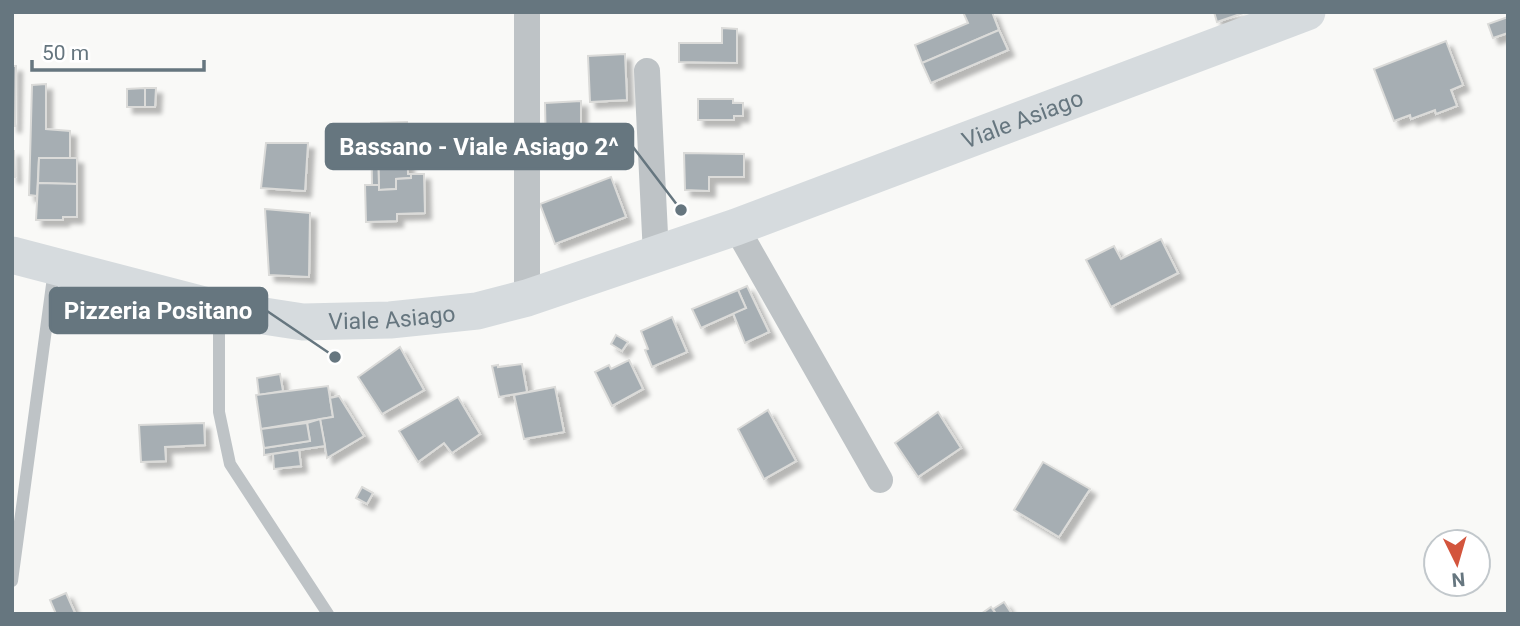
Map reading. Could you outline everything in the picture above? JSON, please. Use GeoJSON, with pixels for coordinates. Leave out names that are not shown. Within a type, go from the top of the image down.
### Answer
{"type":"FeatureCollection","features":[{"type":"Feature","properties":{"kind":"main road","name":"Viale Asiago"},"geometry":{"type":"LineString","coordinates":[[12,255],[219,309],[303,321],[390,320],[477,311],[527,298],[736,227],[1307,12]]}},
{"type":"Feature","properties":{"kind":"street"},"geometry":{"type":"LineString","coordinates":[[527,12],[527,298]]}},
{"type":"Feature","properties":{"kind":"street"},"geometry":{"type":"LineString","coordinates":[[647,71],[656,254]]}},
{"type":"Feature","properties":{"kind":"street"},"geometry":{"type":"LineString","coordinates":[[736,227],[880,480]]}},
{"type":"Feature","properties":{"kind":"lane"},"geometry":{"type":"LineString","coordinates":[[12,582],[55,267]]}},
{"type":"Feature","properties":{"kind":"lane"},"geometry":{"type":"LineString","coordinates":[[219,309],[219,412],[230,464],[328,614]]}},
{"type":"Feature","properties":{"kind":"building"},"geometry":{"type":"Polygon","coordinates":[[[963,12],[992,12],[999,30],[922,63],[915,45],[968,23],[963,12]]]}},
{"type":"Feature","properties":{"kind":"building"},"geometry":{"type":"Polygon","coordinates":[[[1214,12],[1246,12],[1217,22],[1214,12]]]}},
{"type":"Feature","properties":{"kind":"building"},"geometry":{"type":"Polygon","coordinates":[[[1508,17],[1508,33],[1493,38],[1488,24],[1508,17]]]}},
{"type":"Feature","properties":{"kind":"building"},"geometry":{"type":"Polygon","coordinates":[[[722,28],[737,29],[737,63],[679,62],[679,43],[722,43],[722,28]]]}},
{"type":"Feature","properties":{"kind":"building"},"geometry":{"type":"Polygon","coordinates":[[[999,30],[1008,50],[931,83],[922,63],[999,30]]]}},
{"type":"Feature","properties":{"kind":"building"},"geometry":{"type":"Polygon","coordinates":[[[1446,41],[1463,85],[1451,90],[1457,106],[1436,114],[1435,110],[1411,119],[1410,115],[1394,121],[1374,69],[1446,41]]]}},
{"type":"Feature","properties":{"kind":"building"},"geometry":{"type":"Polygon","coordinates":[[[625,54],[627,100],[590,102],[588,56],[625,54]]]}},
{"type":"Feature","properties":{"kind":"building"},"geometry":{"type":"Polygon","coordinates":[[[12,66],[16,66],[15,126],[12,126],[12,66]]]}},
{"type":"Feature","properties":{"kind":"building"},"geometry":{"type":"Polygon","coordinates":[[[46,84],[46,129],[70,131],[70,158],[39,158],[37,196],[29,195],[32,85],[46,84]]]}},
{"type":"Feature","properties":{"kind":"building"},"geometry":{"type":"Polygon","coordinates":[[[145,88],[156,88],[155,107],[145,107],[145,88]]]}},
{"type":"Feature","properties":{"kind":"building"},"geometry":{"type":"Polygon","coordinates":[[[145,88],[145,107],[127,107],[127,89],[145,88]]]}},
{"type":"Feature","properties":{"kind":"building"},"geometry":{"type":"Polygon","coordinates":[[[698,99],[733,99],[733,103],[743,103],[743,116],[734,116],[734,120],[698,120],[698,99]]]}},
{"type":"Feature","properties":{"kind":"building"},"geometry":{"type":"Polygon","coordinates":[[[581,101],[581,148],[546,150],[545,103],[581,101]]]}},
{"type":"Feature","properties":{"kind":"building"},"geometry":{"type":"Polygon","coordinates":[[[407,122],[408,174],[411,174],[411,178],[396,179],[396,189],[379,190],[377,123],[407,122]]]}},
{"type":"Feature","properties":{"kind":"building"},"geometry":{"type":"Polygon","coordinates":[[[371,123],[377,123],[379,185],[372,185],[371,123]]]}},
{"type":"Feature","properties":{"kind":"building"},"geometry":{"type":"Polygon","coordinates":[[[266,143],[308,143],[305,191],[261,188],[266,143]]]}},
{"type":"Feature","properties":{"kind":"building"},"geometry":{"type":"Polygon","coordinates":[[[14,151],[15,177],[12,177],[14,151]]]}},
{"type":"Feature","properties":{"kind":"building"},"geometry":{"type":"Polygon","coordinates":[[[684,153],[744,154],[744,177],[709,177],[709,191],[685,190],[684,153]]]}},
{"type":"Feature","properties":{"kind":"building"},"geometry":{"type":"Polygon","coordinates":[[[39,158],[77,158],[77,184],[38,183],[39,158]]]}},
{"type":"Feature","properties":{"kind":"building"},"geometry":{"type":"Polygon","coordinates":[[[411,174],[424,174],[425,213],[397,214],[397,221],[366,222],[365,185],[379,185],[379,190],[396,189],[396,179],[411,178],[411,174]]]}},
{"type":"Feature","properties":{"kind":"building"},"geometry":{"type":"Polygon","coordinates":[[[611,177],[626,217],[555,244],[540,204],[611,177]]]}},
{"type":"Feature","properties":{"kind":"building"},"geometry":{"type":"Polygon","coordinates":[[[38,183],[77,184],[77,217],[36,220],[38,183]]]}},
{"type":"Feature","properties":{"kind":"building"},"geometry":{"type":"Polygon","coordinates":[[[265,209],[310,213],[309,277],[269,275],[265,209]]]}},
{"type":"Feature","properties":{"kind":"building"},"geometry":{"type":"Polygon","coordinates":[[[1161,239],[1178,273],[1111,307],[1086,260],[1114,246],[1121,259],[1161,239]]]}},
{"type":"Feature","properties":{"kind":"building"},"geometry":{"type":"Polygon","coordinates":[[[747,286],[769,332],[745,343],[733,313],[746,308],[738,290],[747,286]]]}},
{"type":"Feature","properties":{"kind":"building"},"geometry":{"type":"Polygon","coordinates":[[[738,290],[746,308],[701,328],[692,309],[738,290]]]}},
{"type":"Feature","properties":{"kind":"building"},"geometry":{"type":"Polygon","coordinates":[[[672,317],[687,352],[652,367],[641,331],[672,317]]]}},
{"type":"Feature","properties":{"kind":"building"},"geometry":{"type":"Polygon","coordinates":[[[616,335],[628,342],[622,351],[611,344],[616,335]]]}},
{"type":"Feature","properties":{"kind":"building"},"geometry":{"type":"Polygon","coordinates":[[[400,347],[424,390],[382,414],[358,377],[400,347]]]}},
{"type":"Feature","properties":{"kind":"building"},"geometry":{"type":"Polygon","coordinates":[[[629,360],[643,389],[612,406],[595,372],[609,365],[611,369],[629,360]]]}},
{"type":"Feature","properties":{"kind":"building"},"geometry":{"type":"Polygon","coordinates":[[[522,364],[527,392],[499,397],[492,366],[522,364]]]}},
{"type":"Feature","properties":{"kind":"building"},"geometry":{"type":"Polygon","coordinates":[[[280,374],[283,391],[259,395],[257,378],[280,374]]]}},
{"type":"Feature","properties":{"kind":"building"},"geometry":{"type":"Polygon","coordinates":[[[328,386],[333,417],[261,429],[256,395],[328,386]]]}},
{"type":"Feature","properties":{"kind":"building"},"geometry":{"type":"Polygon","coordinates":[[[555,387],[564,432],[524,439],[514,395],[555,387]]]}},
{"type":"Feature","properties":{"kind":"building"},"geometry":{"type":"Polygon","coordinates":[[[339,396],[364,436],[327,458],[320,419],[333,417],[330,398],[339,396]]]}},
{"type":"Feature","properties":{"kind":"building"},"geometry":{"type":"Polygon","coordinates":[[[458,397],[480,434],[452,453],[444,443],[418,462],[399,431],[458,397]]]}},
{"type":"Feature","properties":{"kind":"building"},"geometry":{"type":"Polygon","coordinates":[[[768,410],[796,461],[764,479],[738,429],[768,410]]]}},
{"type":"Feature","properties":{"kind":"building"},"geometry":{"type":"Polygon","coordinates":[[[938,412],[961,448],[918,477],[895,443],[938,412]]]}},
{"type":"Feature","properties":{"kind":"building"},"geometry":{"type":"Polygon","coordinates":[[[320,419],[325,446],[264,455],[264,448],[310,441],[307,423],[320,419]]]}},
{"type":"Feature","properties":{"kind":"building"},"geometry":{"type":"Polygon","coordinates":[[[204,423],[205,445],[165,447],[166,461],[141,462],[139,425],[204,423]]]}},
{"type":"Feature","properties":{"kind":"building"},"geometry":{"type":"Polygon","coordinates":[[[307,423],[310,441],[264,448],[261,429],[307,423]]]}},
{"type":"Feature","properties":{"kind":"building"},"geometry":{"type":"Polygon","coordinates":[[[299,450],[301,466],[274,469],[273,454],[299,450]]]}},
{"type":"Feature","properties":{"kind":"building"},"geometry":{"type":"Polygon","coordinates":[[[1043,462],[1090,489],[1059,537],[1014,510],[1043,462]]]}},
{"type":"Feature","properties":{"kind":"building"},"geometry":{"type":"Polygon","coordinates":[[[362,487],[373,493],[367,504],[356,498],[362,487]]]}},
{"type":"Feature","properties":{"kind":"building"},"geometry":{"type":"Polygon","coordinates":[[[66,593],[75,613],[56,614],[50,600],[66,593]]]}},
{"type":"Feature","properties":{"kind":"building"},"geometry":{"type":"Polygon","coordinates":[[[1004,602],[1012,614],[996,614],[993,609],[1004,602]]]}},
{"type":"Feature","properties":{"kind":"building"},"geometry":{"type":"Polygon","coordinates":[[[991,607],[996,614],[981,614],[991,607]]]}},
{"type":"Feature","properties":{"kind":"place","name":"Bassano - Viale Asiago 2^"},"geometry":{"type":"Point","coordinates":[681,210]}},
{"type":"Feature","properties":{"kind":"place","name":"Pizzeria Positano"},"geometry":{"type":"Point","coordinates":[335,357]}}]}
